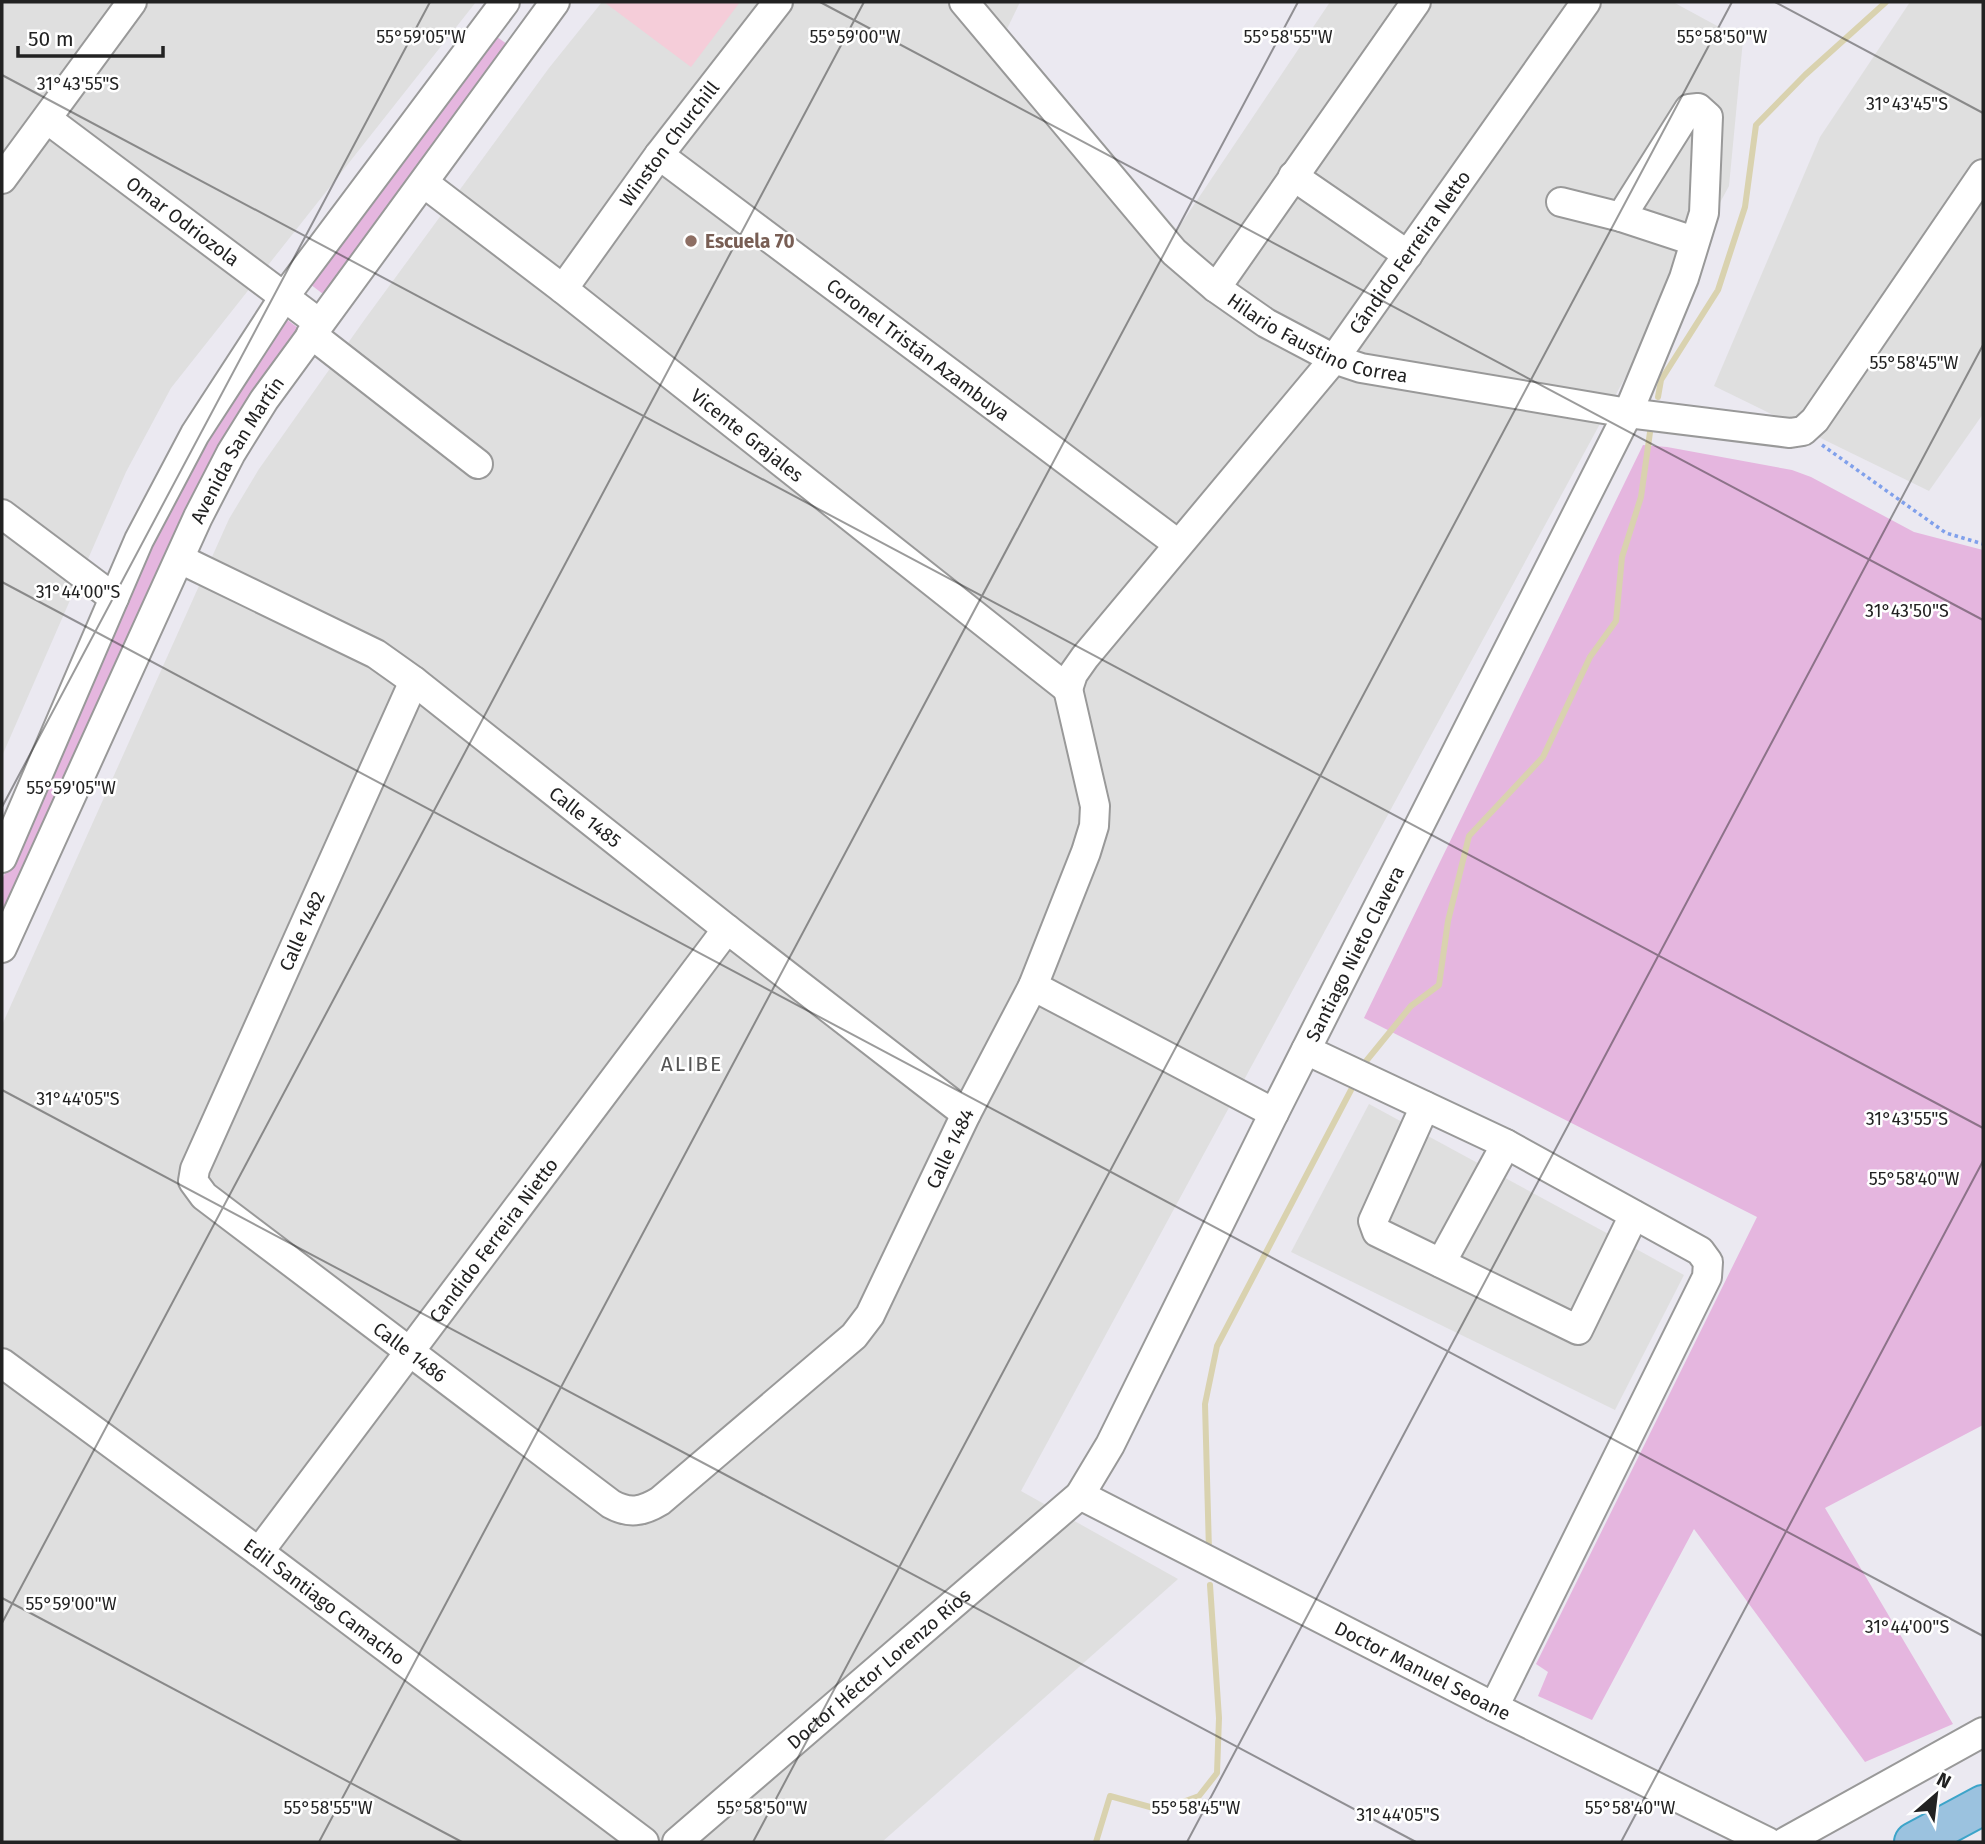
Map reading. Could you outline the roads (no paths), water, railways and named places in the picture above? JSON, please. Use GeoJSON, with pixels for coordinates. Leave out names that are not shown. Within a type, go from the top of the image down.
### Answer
{"type":"FeatureCollection","features":[{"type":"Feature","properties":{"kind":"highway"},"geometry":{"type":"LineString","coordinates":[[1914,1842],[1983,1805]]}},
{"type":"Feature","properties":{"kind":"street"},"geometry":{"type":"LineString","coordinates":[[2,179],[132,2]]}},
{"type":"Feature","properties":{"kind":"street","name":"Avenida San Martín"},"geometry":{"type":"LineString","coordinates":[[4,938],[198,517],[231,453],[264,400],[315,329],[555,2]]}},
{"type":"Feature","properties":{"kind":"street","name":"Winston Churchill"},"geometry":{"type":"LineString","coordinates":[[563,289],[659,155],[778,2]]}},
{"type":"Feature","properties":{"kind":"street","name":"Hilario Faustino Correa"},"geometry":{"type":"LineString","coordinates":[[964,2],[1174,251],[1216,288],[1266,323],[1334,359],[1361,368],[1628,413],[1790,433],[1803,431],[1815,420],[1983,174]]}},
{"type":"Feature","properties":{"kind":"street"},"geometry":{"type":"LineString","coordinates":[[1216,288],[1416,2]]}},
{"type":"Feature","properties":{"kind":"street","name":"Cándido Ferreira Netto"},"geometry":{"type":"LineString","coordinates":[[1068,689],[1073,674],[1085,657],[1334,359],[1586,2]]}},
{"type":"Feature","properties":{"kind":"street"},"geometry":{"type":"LineString","coordinates":[[2,858],[157,503],[195,434],[284,298],[492,6],[528,39]]}},
{"type":"Feature","properties":{"kind":"street","name":"Santiago Nieto Clavera"},"geometry":{"type":"LineString","coordinates":[[1080,1495],[1110,1445],[1273,1113],[1628,413],[1684,278],[1704,213],[1708,117],[1698,108],[1689,109],[1621,217]]}},
{"type":"Feature","properties":{"kind":"street","name":"Omar Odriozola"},"geometry":{"type":"LineString","coordinates":[[47,119],[284,298],[315,329],[478,464]]}},
{"type":"Feature","properties":{"kind":"street","name":"Coronel Tristán Azambuya"},"geometry":{"type":"LineString","coordinates":[[659,155],[1178,544]]}},
{"type":"Feature","properties":{"kind":"street"},"geometry":{"type":"LineString","coordinates":[[1293,176],[1408,255]]}},
{"type":"Feature","properties":{"kind":"street","name":"Vicente Grajales"},"geometry":{"type":"LineString","coordinates":[[424,183],[563,289],[1068,689]]}},
{"type":"Feature","properties":{"kind":"street"},"geometry":{"type":"LineString","coordinates":[[1561,202],[1621,217],[1694,241]]}},
{"type":"Feature","properties":{"kind":"street"},"geometry":{"type":"LineString","coordinates":[[2,514],[114,598]]}},
{"type":"Feature","properties":{"kind":"street","name":"Calle 1485"},"geometry":{"type":"LineString","coordinates":[[180,559],[376,654],[966,1114]]}},
{"type":"Feature","properties":{"kind":"street","name":"Calle 1482"},"geometry":{"type":"LineString","coordinates":[[193,1181],[195,1169],[414,681]]}},
{"type":"Feature","properties":{"kind":"street","name":"Calle 1484"},"geometry":{"type":"LineString","coordinates":[[635,1512],[660,1501],[854,1336],[870,1315],[966,1114],[1033,986],[1086,852],[1094,826],[1095,806],[1068,689]]}},
{"type":"Feature","properties":{"kind":"street","name":"Candido Ferreira Nietto"},"geometry":{"type":"LineString","coordinates":[[259,1552],[727,929]]}},
{"type":"Feature","properties":{"kind":"street"},"geometry":{"type":"LineString","coordinates":[[1033,986],[1273,1113]]}},
{"type":"Feature","properties":{"kind":"street"},"geometry":{"type":"LineString","coordinates":[[1306,1050],[1506,1143],[1700,1251],[1708,1262],[1707,1277],[1494,1707]]}},
{"type":"Feature","properties":{"kind":"street"},"geometry":{"type":"LineString","coordinates":[[1425,1106],[1373,1221],[1377,1232],[1578,1331],[1634,1215]]}},
{"type":"Feature","properties":{"kind":"street"},"geometry":{"type":"LineString","coordinates":[[1441,1263],[1506,1143]]}},
{"type":"Feature","properties":{"kind":"street","name":"Calle 1486"},"geometry":{"type":"LineString","coordinates":[[193,1181],[204,1196],[409,1353],[611,1504],[624,1511],[635,1512]]}},
{"type":"Feature","properties":{"kind":"street","name":"Edil Santiago Camacho"},"geometry":{"type":"LineString","coordinates":[[2,1363],[259,1552],[644,1842]]}},
{"type":"Feature","properties":{"kind":"street","name":"Doctor Manuel Seoane"},"geometry":{"type":"LineString","coordinates":[[1080,1495],[1494,1707],[1768,1842]]}},
{"type":"Feature","properties":{"kind":"street","name":"Doctor Héctor Lorenzo Ríos"},"geometry":{"type":"LineString","coordinates":[[677,1842],[1080,1495]]}},
{"type":"Feature","properties":{"kind":"street"},"geometry":{"type":"LineString","coordinates":[[1785,1842],[1983,1732]]}},
{"type":"Feature","properties":{"kind":"waterway"},"geometry":{"type":"LineString","coordinates":[[1658,397],[1661,380],[1718,290],[1745,207],[1756,125],[1805,75],[1886,2]]}},
{"type":"Feature","properties":{"kind":"waterway"},"geometry":{"type":"LineString","coordinates":[[1367,1060],[1411,1006],[1439,985],[1448,921],[1469,836],[1543,757],[1590,657],[1616,621],[1622,557],[1641,497],[1651,425]]}},
{"type":"Feature","properties":{"kind":"waterway"},"geometry":{"type":"LineString","coordinates":[[1209,1551],[1205,1404],[1217,1346],[1351,1090]]}},
{"type":"Feature","properties":{"kind":"waterway"},"geometry":{"type":"LineString","coordinates":[[1096,1842],[1110,1796],[1161,1810],[1199,1796],[1217,1773],[1219,1718],[1210,1585]]}},
{"type":"Feature","properties":{"kind":"place","name":"Escuela 70"},"geometry":{"type":"Point","coordinates":[691,241]}},
{"type":"Feature","properties":{"kind":"district","name":"ALIBE"},"geometry":{"type":"Point","coordinates":[692,1064]}}]}
